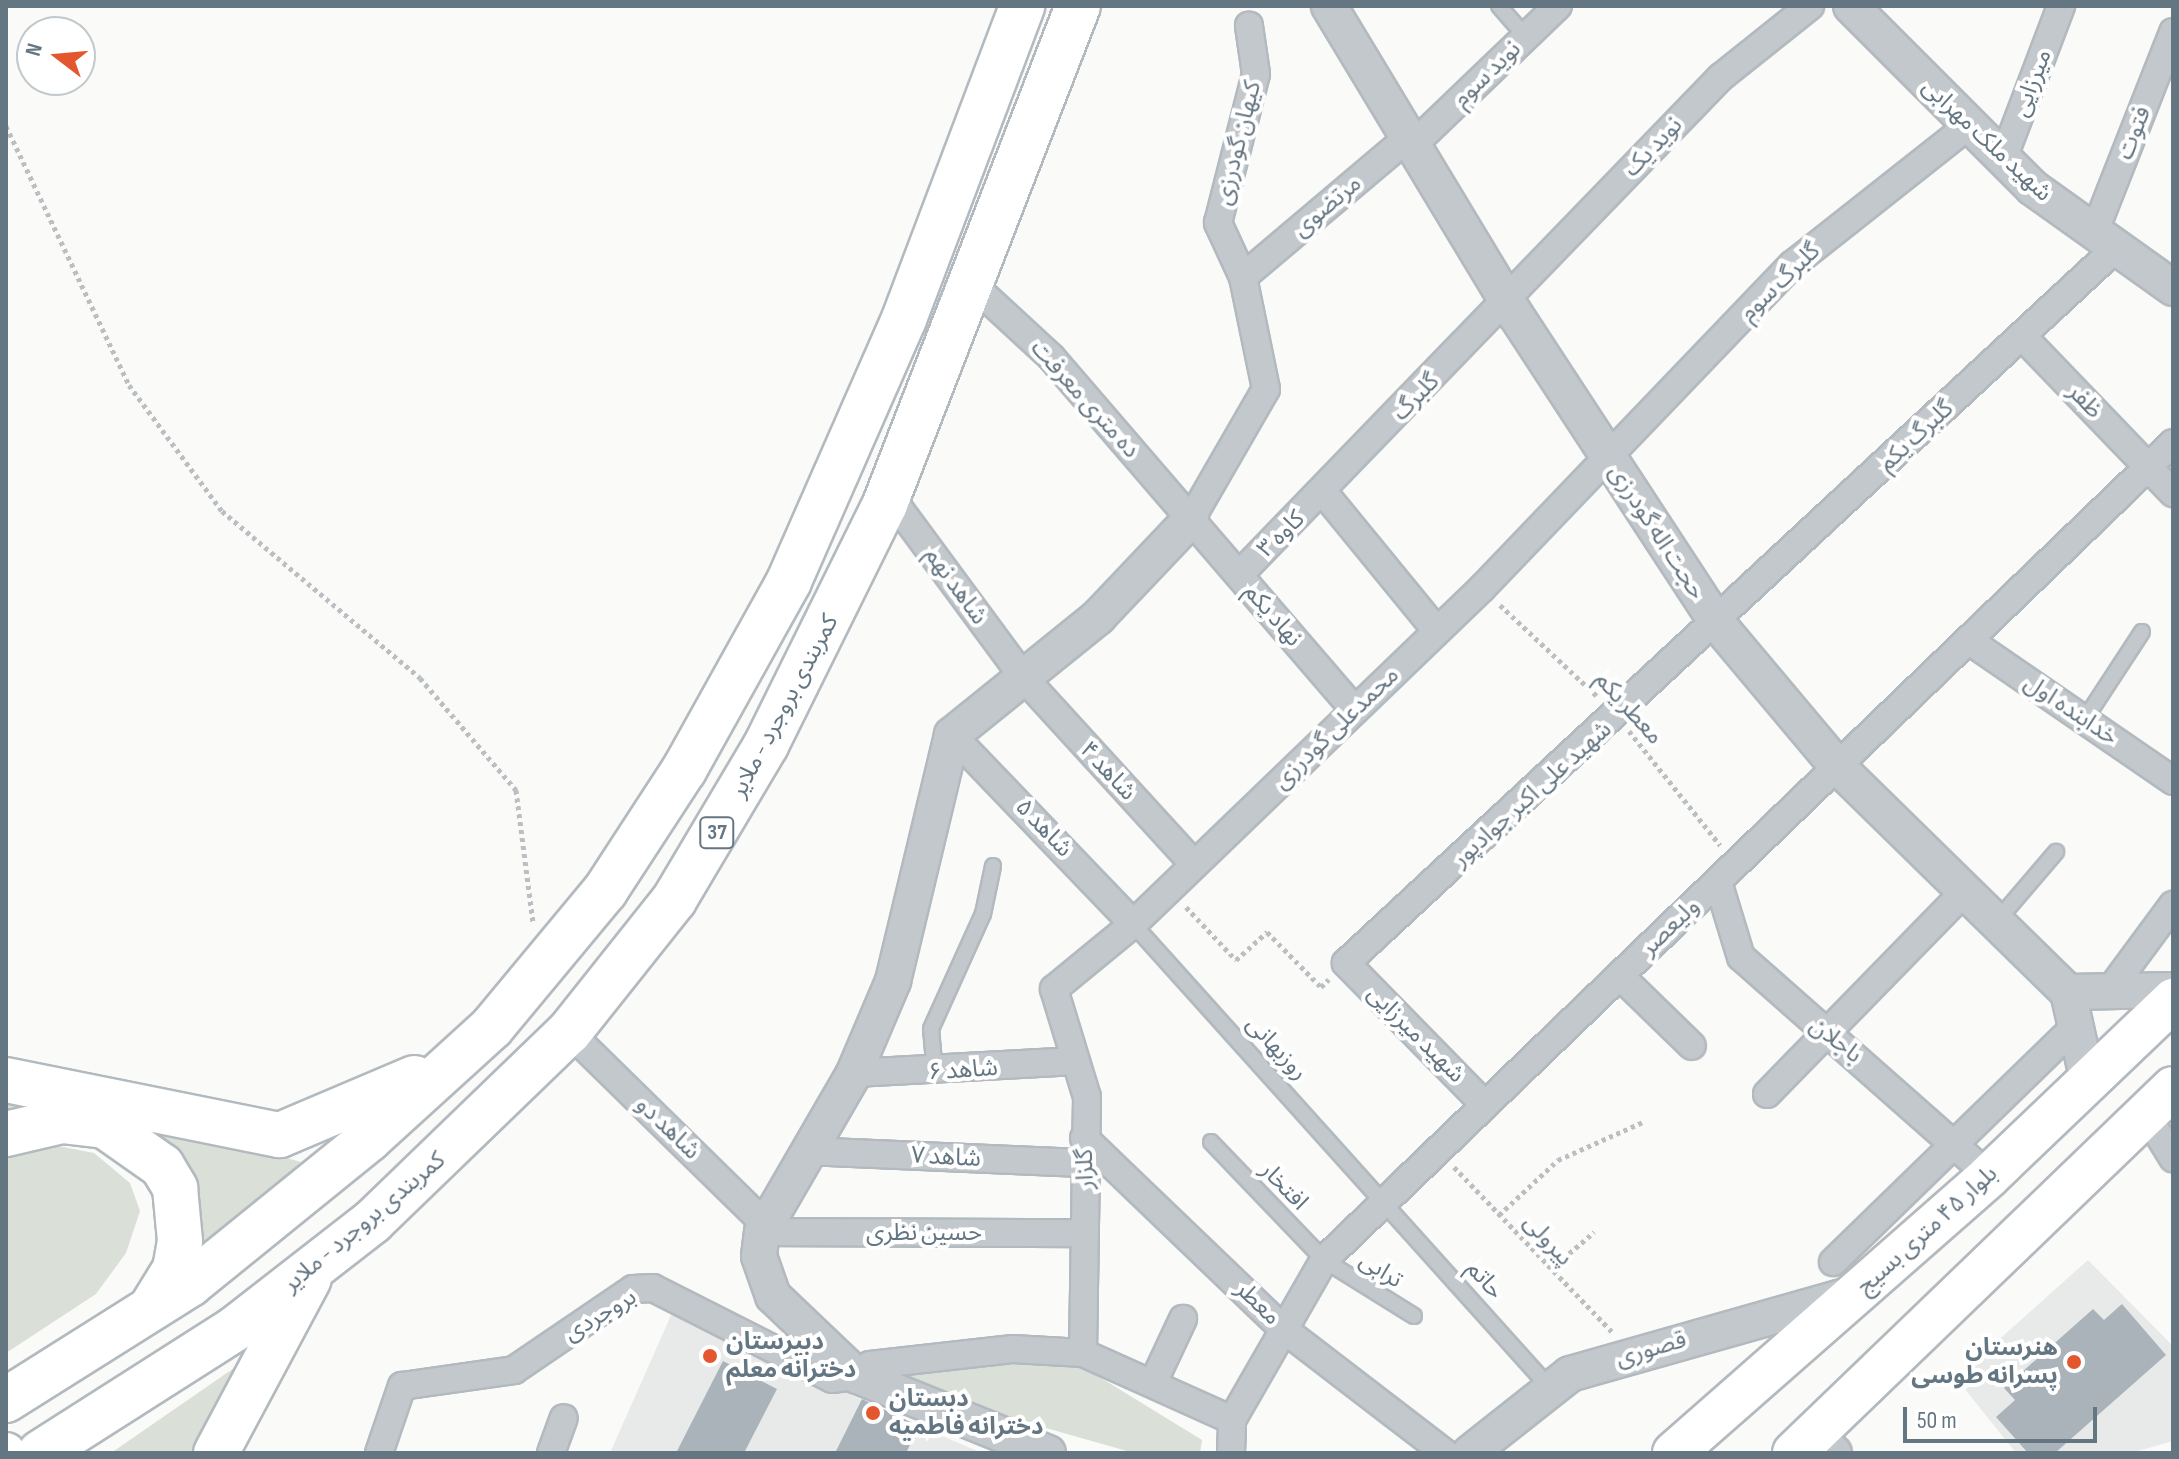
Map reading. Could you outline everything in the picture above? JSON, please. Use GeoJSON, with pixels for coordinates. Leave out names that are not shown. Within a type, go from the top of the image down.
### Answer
{"type":"FeatureCollection","features":[{"type":"Feature","properties":{"kind":"highway"},"geometry":{"type":"LineString","coordinates":[[18,1394],[147,1313],[277,1215],[466,1051],[540,975],[676,783],[789,581],[893,347],[1022,6]]}},
{"type":"Feature","properties":{"kind":"highway","name":"کمربندی بروجرد - ملایر"},"geometry":{"type":"LineString","coordinates":[[50,1448],[316,1266],[415,1184],[569,1032],[630,960],[719,830],[889,495],[973,285],[1078,6]]}},
{"type":"Feature","properties":{"kind":"highway"},"geometry":{"type":"LineString","coordinates":[[6,1068],[26,1083],[280,1135],[340,1115],[466,1051]]}},
{"type":"Feature","properties":{"kind":"highway"},"geometry":{"type":"LineString","coordinates":[[6,1134],[62,1121],[105,1126],[162,1166],[175,1188],[180,1241],[175,1269],[147,1313]]}},
{"type":"Feature","properties":{"kind":"highway"},"geometry":{"type":"LineString","coordinates":[[216,1453],[316,1266]]}},
{"type":"Feature","properties":{"kind":"main road","name":"بلوار ۴۵ متری بسیج"},"geometry":{"type":"LineString","coordinates":[[1687,1447],[1845,1278],[1989,1176],[2087,1077],[2173,1000]]}},
{"type":"Feature","properties":{"kind":"main road"},"geometry":{"type":"LineString","coordinates":[[1813,1447],[2159,1101]]}},
{"type":"Feature","properties":{"kind":"street","name":"حجت اله گودرزی"},"geometry":{"type":"LineString","coordinates":[[1329,6],[1508,301],[1717,623],[1837,766],[1994,924],[2068,992]]}},
{"type":"Feature","properties":{"kind":"street","name":"نوید سوم"},"geometry":{"type":"LineString","coordinates":[[1412,139],[1558,6]]}},
{"type":"Feature","properties":{"kind":"street","name":"نوید یک"},"geometry":{"type":"LineString","coordinates":[[1508,301],[1721,77],[1810,6]]}},
{"type":"Feature","properties":{"kind":"street","name":"میرزایی"},"geometry":{"type":"LineString","coordinates":[[2003,159],[2061,6]]}},
{"type":"Feature","properties":{"kind":"street","name":"شهید ملک مهرابی"},"geometry":{"type":"LineString","coordinates":[[1859,9],[2003,159],[2105,241],[2173,288]]}},
{"type":"Feature","properties":{"kind":"street","name":"کیهان گودرزی"},"geometry":{"type":"LineString","coordinates":[[1191,519],[1266,389],[1243,277],[1218,223],[1256,74],[1249,26]]}},
{"type":"Feature","properties":{"kind":"street","name":"فتوت"},"geometry":{"type":"LineString","coordinates":[[2105,241],[2173,32]]}},
{"type":"Feature","properties":{"kind":"street","name":"گلبرگ سوم"},"geometry":{"type":"LineString","coordinates":[[1608,457],[1792,265],[1968,126]]}},
{"type":"Feature","properties":{"kind":"street","name":"مرتضوی"},"geometry":{"type":"LineString","coordinates":[[1243,277],[1412,139]]}},
{"type":"Feature","properties":{"kind":"street","name":"گلبرگ یکم"},"geometry":{"type":"LineString","coordinates":[[1717,623],[2022,336],[2105,241]]}},
{"type":"Feature","properties":{"kind":"street","name":"ده متری معرفت"},"geometry":{"type":"LineString","coordinates":[[973,285],[1051,357],[1191,519]]}},
{"type":"Feature","properties":{"kind":"street","name":"گلبرگ"},"geometry":{"type":"LineString","coordinates":[[1324,493],[1508,301]]}},
{"type":"Feature","properties":{"kind":"street","name":"ظفر"},"geometry":{"type":"LineString","coordinates":[[2022,336],[2173,493]]}},
{"type":"Feature","properties":{"kind":"street","name":"ولیعصر"},"geometry":{"type":"LineString","coordinates":[[1231,1453],[1232,1420],[1282,1328],[1324,1260],[2173,443]]}},
{"type":"Feature","properties":{"kind":"street","name":"محمدعلی گودرزی"},"geometry":{"type":"LineString","coordinates":[[1054,989],[1133,924],[1482,588],[1608,457]]}},
{"type":"Feature","properties":{"kind":"street"},"geometry":{"type":"LineString","coordinates":[[1324,493],[1437,631]]}},
{"type":"Feature","properties":{"kind":"street","name":"کاوه ۳"},"geometry":{"type":"LineString","coordinates":[[1239,575],[1324,493]]}},
{"type":"Feature","properties":{"kind":"street","name":"شاهد نهم"},"geometry":{"type":"LineString","coordinates":[[889,495],[1023,677]]}},
{"type":"Feature","properties":{"kind":"street","name":"نهاد یکم"},"geometry":{"type":"LineString","coordinates":[[1191,519],[1355,710]]}},
{"type":"Feature","properties":{"kind":"street"},"geometry":{"type":"LineString","coordinates":[[1048,1453],[857,1376],[773,1296],[759,1256],[764,1228],[854,1073],[893,981],[952,735],[1098,617],[1191,519]]}},
{"type":"Feature","properties":{"kind":"street","name":"شهید علی اکبر جوادپور"},"geometry":{"type":"LineString","coordinates":[[1346,963],[1717,623]]}},
{"type":"Feature","properties":{"kind":"street","name":"خدابنده اول"},"geometry":{"type":"LineString","coordinates":[[1968,640],[2173,781]]}},
{"type":"Feature","properties":{"kind":"street","name":"شاهد ۴"},"geometry":{"type":"LineString","coordinates":[[1023,677],[1194,864]]}},
{"type":"Feature","properties":{"kind":"street","name":"شاهد ۵"},"geometry":{"type":"LineString","coordinates":[[952,735],[1133,924]]}},
{"type":"Feature","properties":{"kind":"street","name":"باجلان"},"geometry":{"type":"LineString","coordinates":[[1727,873],[1741,957],[1822,1032],[1848,1046],[1989,1176]]}},
{"type":"Feature","properties":{"kind":"street"},"geometry":{"type":"LineString","coordinates":[[1767,1094],[1822,1032],[1963,893]]}},
{"type":"Feature","properties":{"kind":"street"},"geometry":{"type":"LineString","coordinates":[[2110,990],[2173,905]]}},
{"type":"Feature","properties":{"kind":"street","name":"شهید میرزایی"},"geometry":{"type":"LineString","coordinates":[[1346,963],[1485,1105]]}},
{"type":"Feature","properties":{"kind":"street"},"geometry":{"type":"LineString","coordinates":[[1620,976],[1692,1046]]}},
{"type":"Feature","properties":{"kind":"street","name":"گلزار"},"geometry":{"type":"LineString","coordinates":[[1054,989],[1073,1061],[1087,1097],[1083,1353]]}},
{"type":"Feature","properties":{"kind":"street"},"geometry":{"type":"LineString","coordinates":[[2087,1077],[2068,992],[2173,990]]}},
{"type":"Feature","properties":{"kind":"street"},"geometry":{"type":"LineString","coordinates":[[1845,1278],[1957,1145],[2076,1026]]}},
{"type":"Feature","properties":{"kind":"street","name":"شاهد دو"},"geometry":{"type":"LineString","coordinates":[[569,1032],[764,1228]]}},
{"type":"Feature","properties":{"kind":"street","name":"شاهد ۶"},"geometry":{"type":"LineString","coordinates":[[854,1073],[935,1073],[1073,1061]]}},
{"type":"Feature","properties":{"kind":"street"},"geometry":{"type":"LineString","coordinates":[[2159,1101],[2173,1158]]}},
{"type":"Feature","properties":{"kind":"street","name":"شاهد ۷"},"geometry":{"type":"LineString","coordinates":[[807,1151],[1085,1150]]}},
{"type":"Feature","properties":{"kind":"street","name":"معطر"},"geometry":{"type":"LineString","coordinates":[[1085,1150],[1282,1328],[1445,1453]]}},
{"type":"Feature","properties":{"kind":"street","name":"حسین نظری"},"geometry":{"type":"LineString","coordinates":[[764,1228],[1085,1233]]}},
{"type":"Feature","properties":{"kind":"street","name":"قصوری"},"geometry":{"type":"LineString","coordinates":[[1470,1453],[1549,1387],[1632,1353],[1845,1278]]}},
{"type":"Feature","properties":{"kind":"street","name":"بروجردی"},"geometry":{"type":"LineString","coordinates":[[379,1453],[402,1386],[514,1370],[633,1289],[653,1288],[832,1379],[857,1376]]}},
{"type":"Feature","properties":{"kind":"street"},"geometry":{"type":"LineString","coordinates":[[1153,1383],[1183,1319]]}},
{"type":"Feature","properties":{"kind":"street"},"geometry":{"type":"LineString","coordinates":[[857,1376],[870,1365],[1013,1349],[1083,1353],[1232,1420]]}},
{"type":"Feature","properties":{"kind":"street"},"geometry":{"type":"LineString","coordinates":[[551,1453],[564,1418]]}},
{"type":"Feature","properties":{"kind":"lane"},"geometry":{"type":"LineString","coordinates":[[1499,6],[1526,37]]}},
{"type":"Feature","properties":{"kind":"lane"},"geometry":{"type":"LineString","coordinates":[[2085,719],[2142,632]]}},
{"type":"Feature","properties":{"kind":"lane"},"geometry":{"type":"LineString","coordinates":[[1994,924],[2056,852]]}},
{"type":"Feature","properties":{"kind":"lane"},"geometry":{"type":"LineString","coordinates":[[935,1073],[931,1029],[983,914],[993,866]]}},
{"type":"Feature","properties":{"kind":"lane","name":"روزبهانی"},"geometry":{"type":"LineString","coordinates":[[1133,924],[1388,1201]]}},
{"type":"Feature","properties":{"kind":"lane","name":"افتخار"},"geometry":{"type":"LineString","coordinates":[[1211,1142],[1324,1260]]}},
{"type":"Feature","properties":{"kind":"lane","name":"حاتم"},"geometry":{"type":"LineString","coordinates":[[1388,1201],[1549,1387]]}},
{"type":"Feature","properties":{"kind":"lane","name":"ترابی"},"geometry":{"type":"LineString","coordinates":[[1324,1260],[1414,1316]]}},
{"type":"Feature","properties":{"kind":"path"},"geometry":{"type":"LineString","coordinates":[[6,126],[129,385],[222,511],[420,678],[516,790],[540,975]]}},
{"type":"Feature","properties":{"kind":"path","name":"معطر یکم"},"geometry":{"type":"LineString","coordinates":[[1482,588],[1617,716],[1727,873]]}},
{"type":"Feature","properties":{"kind":"path"},"geometry":{"type":"LineString","coordinates":[[1169,889],[1236,960],[1267,932],[1321,987],[1346,963]]}},
{"type":"Feature","properties":{"kind":"path"},"geometry":{"type":"LineString","coordinates":[[1499,1215],[1558,1160],[1643,1122]]}},
{"type":"Feature","properties":{"kind":"path","name":"پیرولی"},"geometry":{"type":"LineString","coordinates":[[1440,1151],[1632,1353]]}},
{"type":"Feature","properties":{"kind":"path"},"geometry":{"type":"LineString","coordinates":[[1551,1269],[1594,1232]]}},
{"type":"Feature","properties":{"kind":"shaded area"},"geometry":{"type":"Polygon","coordinates":[[[6,1095],[80,1100],[301,1162],[206,1253],[191,1180],[162,1139],[123,1118],[6,1120],[6,1095]]]}},
{"type":"Feature","properties":{"kind":"shaded area"},"geometry":{"type":"Polygon","coordinates":[[[48,1144],[94,1153],[130,1183],[140,1211],[126,1253],[96,1294],[6,1353],[6,1152],[48,1144]]]}},
{"type":"Feature","properties":{"kind":"shaded area","name":"هنرستان پسرانه طوسی"},"geometry":{"type":"Polygon","coordinates":[[[2088,1260],[2173,1346],[2173,1441],[2131,1453],[2016,1453],[1956,1378],[2088,1260]]]}},
{"type":"Feature","properties":{"kind":"shaded area","name":"دبیرستان دخترانه معلم"},"geometry":{"type":"Polygon","coordinates":[[[672,1313],[919,1426],[982,1453],[610,1453],[672,1313]]]}},
{"type":"Feature","properties":{"kind":"shaded area"},"geometry":{"type":"Polygon","coordinates":[[[1043,1356],[1088,1370],[1202,1440],[1200,1453],[1134,1453],[909,1389],[908,1375],[1043,1356]]]}},
{"type":"Feature","properties":{"kind":"shaded area"},"geometry":{"type":"Polygon","coordinates":[[[250,1357],[193,1453],[111,1453],[250,1357]]]}},
{"type":"Feature","properties":{"kind":"building"},"geometry":{"type":"Polygon","coordinates":[[[2122,1304],[2166,1355],[2055,1453],[2028,1453],[1996,1417],[2015,1400],[2004,1388],[2093,1309],[2104,1320],[2122,1304]]]}},
{"type":"Feature","properties":{"kind":"building"},"geometry":{"type":"Polygon","coordinates":[[[723,1361],[777,1389],[744,1453],[676,1453],[723,1361]]]}},
{"type":"Feature","properties":{"kind":"building","name":"دبستان دخترانه فاطمیه"},"geometry":{"type":"Polygon","coordinates":[[[862,1399],[919,1426],[906,1453],[835,1453],[862,1399]]]}},
{"type":"Feature","properties":{"kind":"place","name":"دبیرستان دخترانه معلم"},"geometry":{"type":"Point","coordinates":[710,1356]}},
{"type":"Feature","properties":{"kind":"place","name":"هنرستان پسرانه طوسی"},"geometry":{"type":"Point","coordinates":[2074,1362]}},
{"type":"Feature","properties":{"kind":"place","name":"دبستان دخترانه فاطمیه"},"geometry":{"type":"Point","coordinates":[873,1413]}}]}
